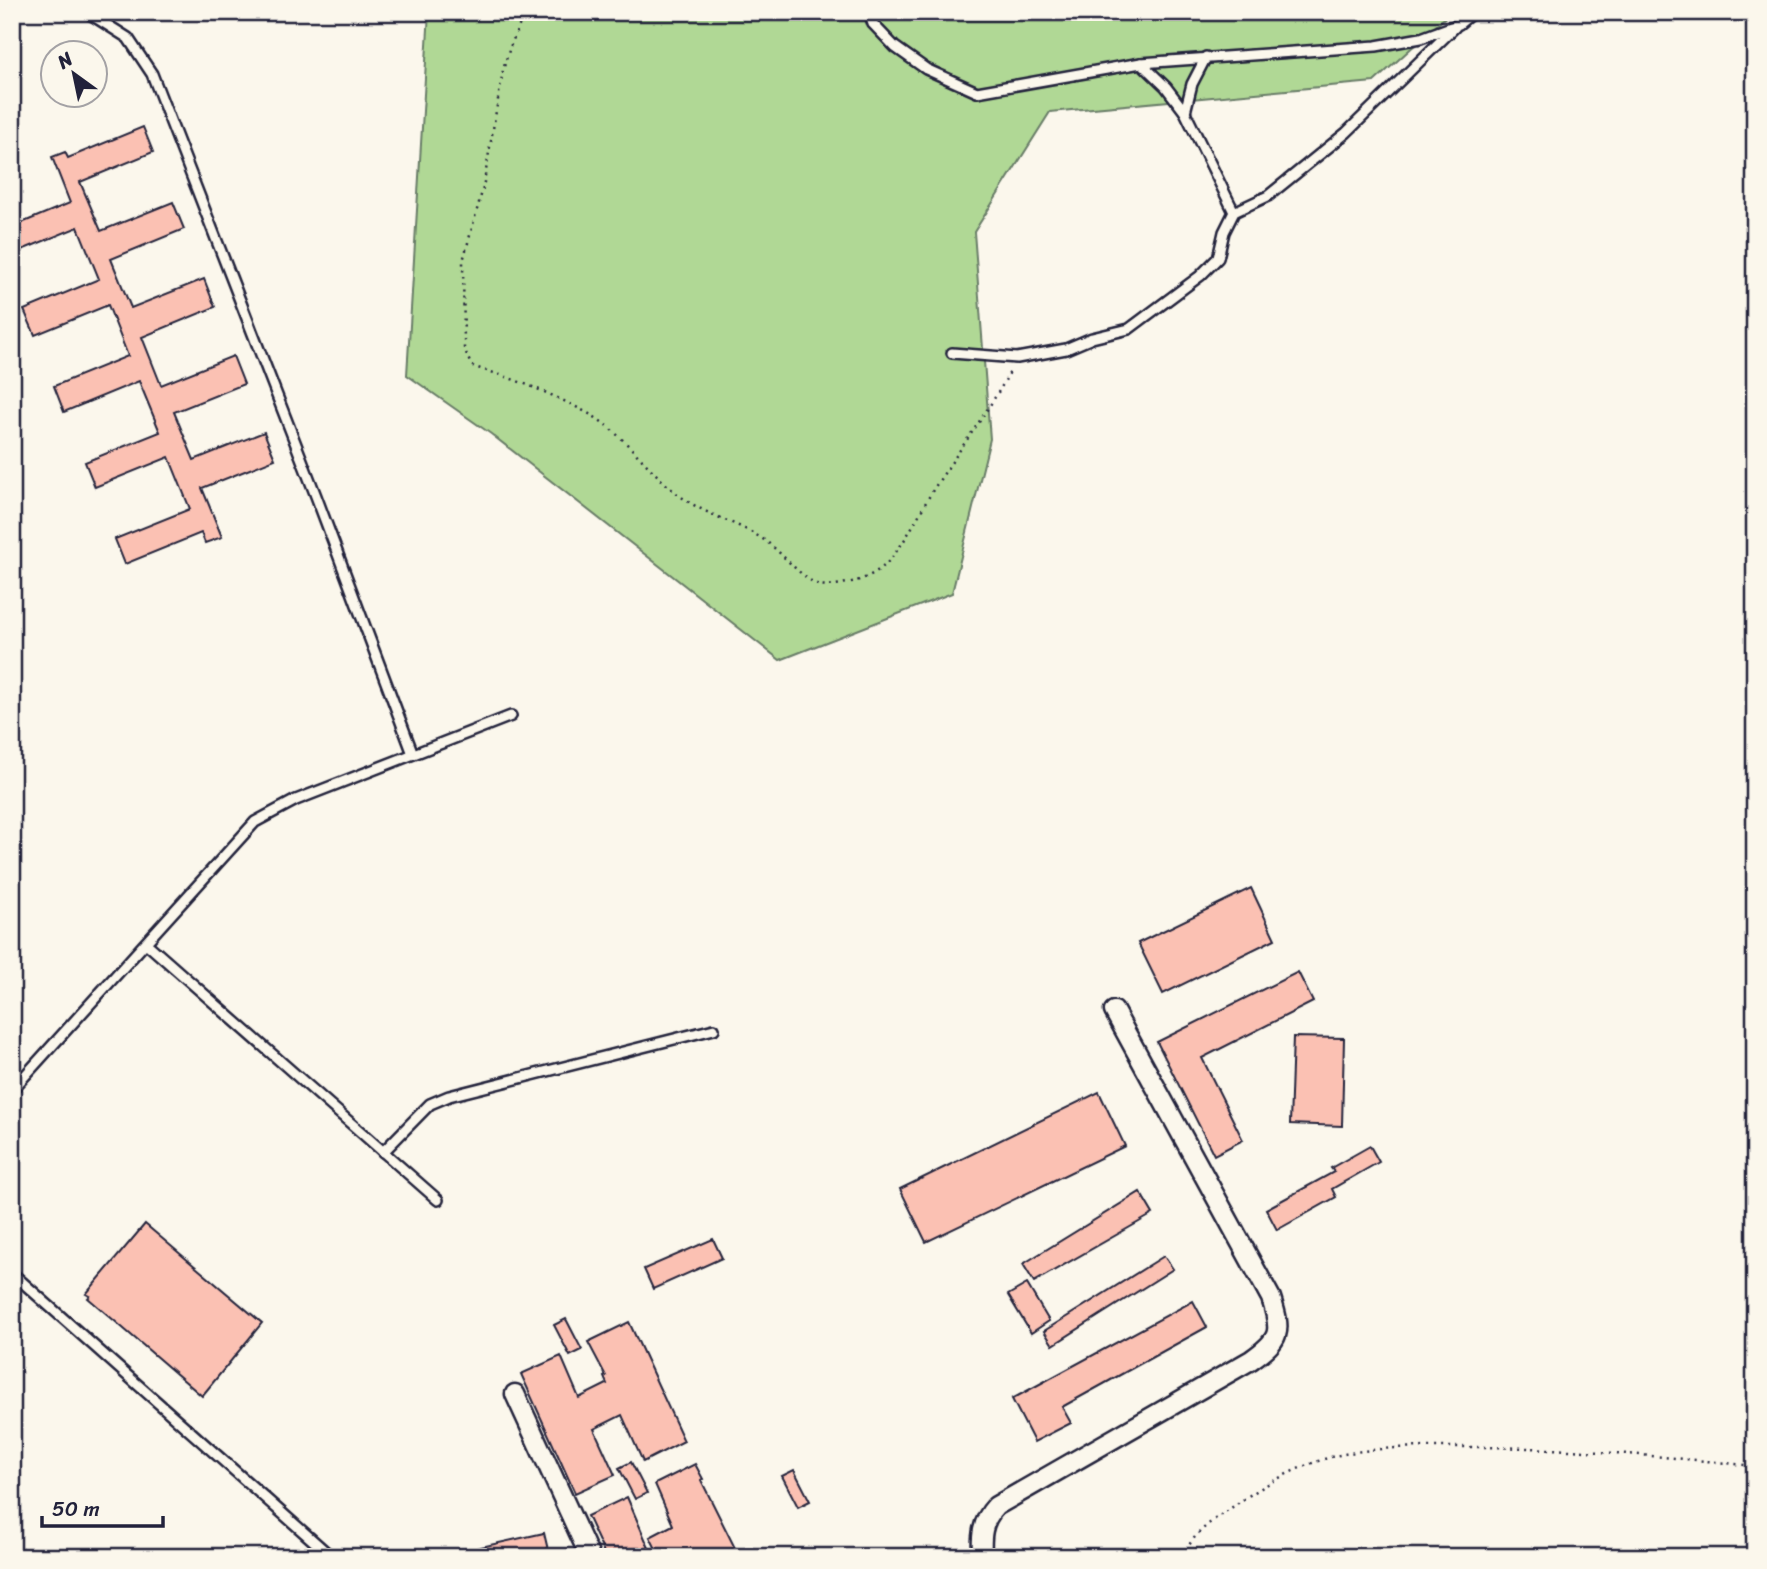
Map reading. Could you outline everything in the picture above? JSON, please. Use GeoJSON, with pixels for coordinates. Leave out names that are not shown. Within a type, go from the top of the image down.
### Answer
{"type":"FeatureCollection","features":[{"type":"Feature","properties":{"kind":"street"},"geometry":{"type":"LineString","coordinates":[[982,1557],[982,1531],[989,1513],[996,1506],[1251,1360],[1267,1349],[1279,1325],[1270,1298],[1114,1011]]}},
{"type":"Feature","properties":{"kind":"street"},"geometry":{"type":"LineString","coordinates":[[515,1394],[590,1557]]}},
{"type":"Feature","properties":{"kind":"lane"},"geometry":{"type":"LineString","coordinates":[[88,12],[128,38],[152,74],[321,509],[412,754]]}},
{"type":"Feature","properties":{"kind":"lane"},"geometry":{"type":"LineString","coordinates":[[869,12],[873,24],[895,47],[926,69],[977,92],[1141,63],[1376,46],[1421,38],[1459,24]]}},
{"type":"Feature","properties":{"kind":"lane"},"geometry":{"type":"LineString","coordinates":[[952,352],[1017,358],[1066,349],[1091,338],[1129,329],[1200,276],[1218,258],[1224,232],[1234,212],[1268,196],[1346,133],[1473,12]]}},
{"type":"Feature","properties":{"kind":"lane"},"geometry":{"type":"LineString","coordinates":[[1185,112],[1192,85],[1206,57]]}},
{"type":"Feature","properties":{"kind":"lane"},"geometry":{"type":"LineString","coordinates":[[1141,63],[1166,87],[1185,112],[1234,212]]}},
{"type":"Feature","properties":{"kind":"lane"},"geometry":{"type":"LineString","coordinates":[[12,1090],[255,822],[296,800],[511,716]]}},
{"type":"Feature","properties":{"kind":"lane"},"geometry":{"type":"LineString","coordinates":[[146,943],[438,1200]]}},
{"type":"Feature","properties":{"kind":"lane"},"geometry":{"type":"LineString","coordinates":[[383,1152],[430,1104],[449,1096],[714,1029]]}},
{"type":"Feature","properties":{"kind":"lane"},"geometry":{"type":"LineString","coordinates":[[12,1273],[246,1478],[329,1557]]}},
{"type":"Feature","properties":{"kind":"path"},"geometry":{"type":"LineString","coordinates":[[526,12],[503,70],[483,188],[463,261],[464,348],[471,365],[518,381],[593,416],[682,497],[767,542],[808,580],[821,585],[858,581],[883,567],[992,404],[1017,358]]}},
{"type":"Feature","properties":{"kind":"path"},"geometry":{"type":"LineString","coordinates":[[1184,1557],[1187,1547],[1210,1522],[1240,1501],[1293,1472],[1336,1456],[1424,1447],[1561,1448],[1755,1466]]}},
{"type":"Feature","properties":{"kind":"green space"},"geometry":{"type":"Polygon","coordinates":[[[429,12],[1451,12],[1374,82],[1050,112],[974,232],[990,439],[952,593],[780,660],[491,434],[407,375],[429,12]]]}},
{"type":"Feature","properties":{"kind":"building"},"geometry":{"type":"Polygon","coordinates":[[[143,127],[153,152],[80,182],[101,231],[173,202],[184,229],[111,259],[131,308],[204,279],[215,307],[142,337],[161,385],[233,356],[244,384],[174,412],[194,460],[264,432],[275,459],[202,488],[222,537],[205,543],[201,533],[125,564],[115,539],[190,509],[169,457],[95,487],[85,462],[160,432],[139,381],[64,412],[54,386],[128,356],[108,305],[35,335],[24,310],[99,279],[78,227],[12,254],[12,227],[70,203],[52,157],[65,152],[68,158],[143,127]]]}},
{"type":"Feature","properties":{"kind":"building"},"geometry":{"type":"Polygon","coordinates":[[[1251,888],[1275,939],[1163,994],[1138,943],[1251,888]]]}},
{"type":"Feature","properties":{"kind":"building"},"geometry":{"type":"Polygon","coordinates":[[[1298,972],[1313,1002],[1202,1058],[1243,1140],[1214,1155],[1157,1042],[1298,972]]]}},
{"type":"Feature","properties":{"kind":"building"},"geometry":{"type":"Polygon","coordinates":[[[1293,1037],[1344,1038],[1342,1126],[1290,1124],[1293,1037]]]}},
{"type":"Feature","properties":{"kind":"building"},"geometry":{"type":"Polygon","coordinates":[[[1099,1092],[1125,1146],[926,1242],[900,1189],[1099,1092]]]}},
{"type":"Feature","properties":{"kind":"building"},"geometry":{"type":"Polygon","coordinates":[[[1370,1146],[1379,1162],[1332,1189],[1336,1197],[1277,1230],[1266,1209],[1334,1172],[1331,1168],[1370,1146]]]}},
{"type":"Feature","properties":{"kind":"building"},"geometry":{"type":"Polygon","coordinates":[[[1140,1192],[1153,1214],[1034,1282],[1023,1264],[1140,1192]]]}},
{"type":"Feature","properties":{"kind":"building"},"geometry":{"type":"Polygon","coordinates":[[[145,1224],[262,1323],[202,1396],[86,1294],[145,1224]]]}},
{"type":"Feature","properties":{"kind":"building"},"geometry":{"type":"Polygon","coordinates":[[[713,1239],[722,1258],[653,1289],[644,1269],[713,1239]]]}},
{"type":"Feature","properties":{"kind":"building"},"geometry":{"type":"Polygon","coordinates":[[[1164,1256],[1173,1269],[1053,1345],[1044,1331],[1164,1256]]]}},
{"type":"Feature","properties":{"kind":"building"},"geometry":{"type":"Polygon","coordinates":[[[1027,1284],[1049,1321],[1031,1333],[1008,1295],[1027,1284]]]}},
{"type":"Feature","properties":{"kind":"building"},"geometry":{"type":"Polygon","coordinates":[[[1193,1301],[1207,1327],[1062,1407],[1071,1423],[1034,1442],[1012,1399],[1193,1301]]]}},
{"type":"Feature","properties":{"kind":"building"},"geometry":{"type":"Polygon","coordinates":[[[566,1319],[582,1350],[570,1356],[554,1325],[566,1319]]]}},
{"type":"Feature","properties":{"kind":"building"},"geometry":{"type":"Polygon","coordinates":[[[629,1322],[684,1441],[643,1462],[622,1415],[594,1429],[615,1475],[575,1493],[521,1374],[561,1356],[579,1398],[607,1384],[604,1377],[606,1376],[588,1342],[629,1322]]]}},
{"type":"Feature","properties":{"kind":"building"},"geometry":{"type":"Polygon","coordinates":[[[631,1462],[647,1493],[635,1499],[619,1468],[631,1462]]]}},
{"type":"Feature","properties":{"kind":"building"},"geometry":{"type":"Polygon","coordinates":[[[695,1464],[735,1548],[718,1557],[660,1557],[650,1537],[673,1525],[655,1484],[695,1464]]]}},
{"type":"Feature","properties":{"kind":"building"},"geometry":{"type":"Polygon","coordinates":[[[794,1470],[810,1501],[798,1507],[782,1476],[794,1470]]]}},
{"type":"Feature","properties":{"kind":"building"},"geometry":{"type":"Polygon","coordinates":[[[627,1497],[649,1548],[629,1557],[606,1557],[587,1516],[627,1497]]]}},
{"type":"Feature","properties":{"kind":"building"},"geometry":{"type":"Polygon","coordinates":[[[544,1533],[548,1550],[517,1557],[464,1557],[463,1551],[544,1533]]]}}]}
